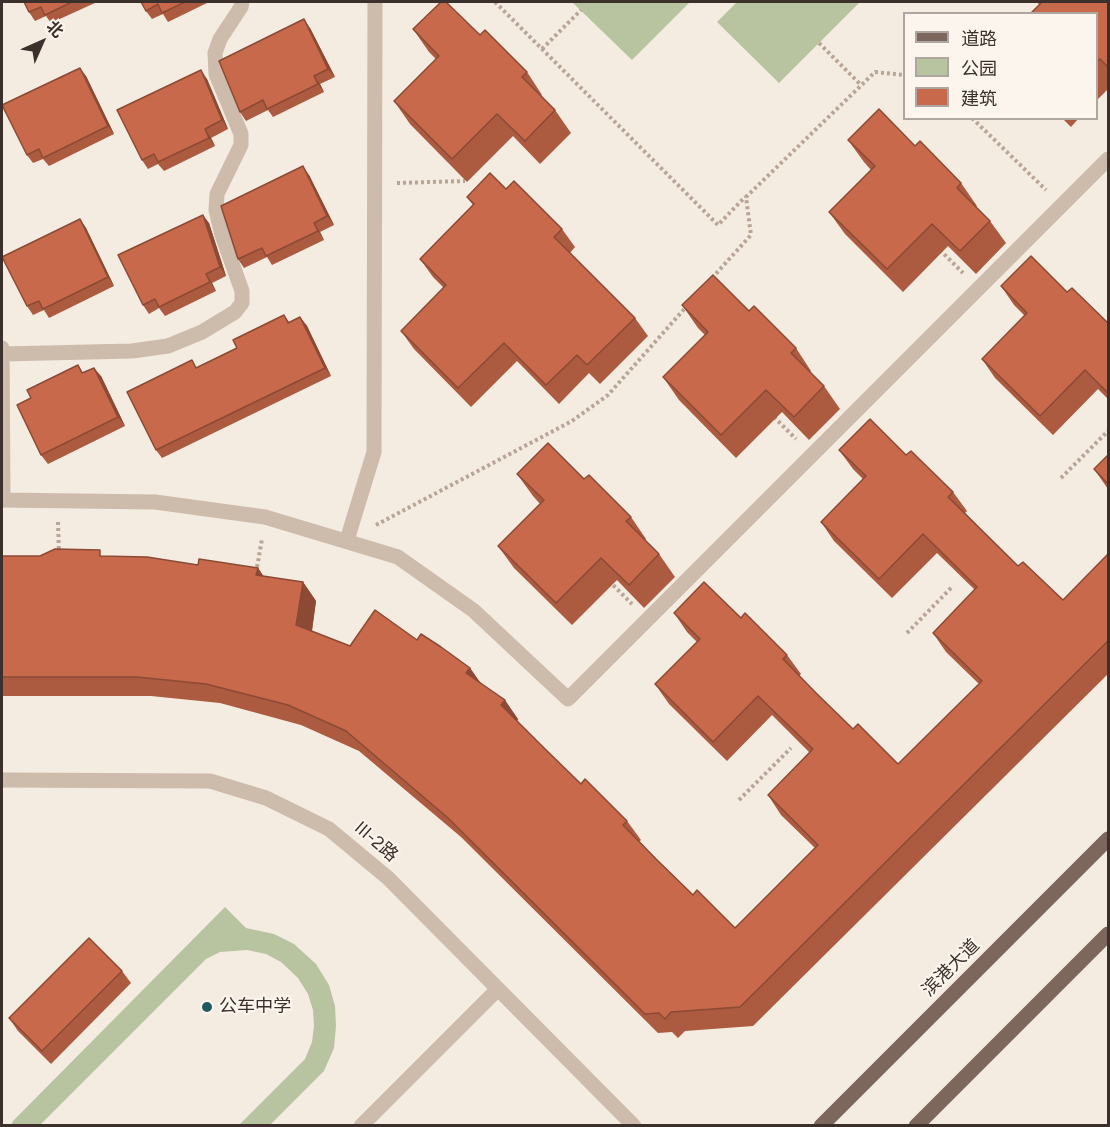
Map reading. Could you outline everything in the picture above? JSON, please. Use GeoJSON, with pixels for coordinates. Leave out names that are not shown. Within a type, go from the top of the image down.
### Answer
{"type":"FeatureCollection","features":[{"type":"Feature","properties":{"kind":"main road","name":"滨港大道"},"geometry":{"type":"LineString","coordinates":[[821,1125],[1108,839]]}},
{"type":"Feature","properties":{"kind":"main road"},"geometry":{"type":"LineString","coordinates":[[916,1125],[1108,934]]}},
{"type":"Feature","properties":{"kind":"street"},"geometry":{"type":"LineString","coordinates":[[2,354],[132,351],[168,346],[202,332],[235,312],[242,303],[242,291],[222,235],[216,210],[217,194],[241,145],[241,134],[216,74],[215,53],[220,39],[242,2]]}},
{"type":"Feature","properties":{"kind":"street"},"geometry":{"type":"LineString","coordinates":[[347,540],[374,452],[375,2]]}},
{"type":"Feature","properties":{"kind":"street"},"geometry":{"type":"LineString","coordinates":[[2,348],[2,500],[155,502],[265,517],[398,557],[473,610],[568,699],[1108,159]]}},
{"type":"Feature","properties":{"kind":"street","name":"III-2路"},"geometry":{"type":"LineString","coordinates":[[2,780],[210,781],[266,798],[329,828],[388,878],[634,1125]]}},
{"type":"Feature","properties":{"kind":"street"},"geometry":{"type":"LineString","coordinates":[[361,1125],[498,989]]}},
{"type":"Feature","properties":{"kind":"path"},"geometry":{"type":"LineString","coordinates":[[495,2],[718,225],[875,72],[903,75]]}},
{"type":"Feature","properties":{"kind":"path"},"geometry":{"type":"LineString","coordinates":[[542,49],[581,10]]}},
{"type":"Feature","properties":{"kind":"path"},"geometry":{"type":"LineString","coordinates":[[819,43],[861,85]]}},
{"type":"Feature","properties":{"kind":"path"},"geometry":{"type":"LineString","coordinates":[[974,120],[1062,205]]}},
{"type":"Feature","properties":{"kind":"path"},"geometry":{"type":"LineString","coordinates":[[375,183],[465,181]]}},
{"type":"Feature","properties":{"kind":"path"},"geometry":{"type":"LineString","coordinates":[[711,279],[751,235],[746,197]]}},
{"type":"Feature","properties":{"kind":"path"},"geometry":{"type":"LineString","coordinates":[[938,248],[978,289]]}},
{"type":"Feature","properties":{"kind":"path"},"geometry":{"type":"LineString","coordinates":[[347,540],[572,420],[608,395],[687,306]]}},
{"type":"Feature","properties":{"kind":"path"},"geometry":{"type":"LineString","coordinates":[[771,414],[812,455]]}},
{"type":"Feature","properties":{"kind":"path"},"geometry":{"type":"LineString","coordinates":[[1061,478],[1108,431]]}},
{"type":"Feature","properties":{"kind":"path"},"geometry":{"type":"LineString","coordinates":[[58,501],[59,555]]}},
{"type":"Feature","properties":{"kind":"path"},"geometry":{"type":"LineString","coordinates":[[255,582],[265,517]]}},
{"type":"Feature","properties":{"kind":"path"},"geometry":{"type":"LineString","coordinates":[[607,579],[648,620]]}},
{"type":"Feature","properties":{"kind":"path"},"geometry":{"type":"LineString","coordinates":[[907,633],[953,586]]}},
{"type":"Feature","properties":{"kind":"path"},"geometry":{"type":"LineString","coordinates":[[739,800],[792,748]]}},
{"type":"Feature","properties":{"kind":"green space"},"geometry":{"type":"Polygon","coordinates":[[[572,2],[690,2],[632,60],[572,2]]]}},
{"type":"Feature","properties":{"kind":"green space"},"geometry":{"type":"Polygon","coordinates":[[[737,2],[860,2],[779,83],[717,22],[737,2]]]}},
{"type":"Feature","properties":{"kind":"green space"},"geometry":{"type":"Polygon","coordinates":[[[225,907],[246,928],[274,934],[294,944],[316,964],[329,985],[335,1006],[336,1026],[334,1048],[324,1071],[270,1125],[239,1125],[305,1059],[312,1042],[313,1010],[308,994],[298,978],[281,962],[266,954],[247,950],[220,952],[206,959],[40,1125],[11,1125],[13,1121],[225,907]]]}},
{"type":"Feature","properties":{"kind":"building"},"geometry":{"type":"Polygon","coordinates":[[[24,2],[72,2],[45,15],[41,7],[29,12],[24,2]]]}},
{"type":"Feature","properties":{"kind":"building"},"geometry":{"type":"Polygon","coordinates":[[[141,2],[185,2],[162,13],[158,4],[146,11],[141,2]]]}},
{"type":"Feature","properties":{"kind":"building"},"geometry":{"type":"Polygon","coordinates":[[[441,2],[446,2],[480,35],[485,30],[527,72],[522,77],[555,110],[525,141],[497,114],[452,159],[394,101],[439,56],[413,29],[441,2]]]}},
{"type":"Feature","properties":{"kind":"building"},"geometry":{"type":"Polygon","coordinates":[[[1042,2],[1108,2],[1108,67],[1100,59],[1098,60],[1098,12],[1032,12],[1042,2]]]}},
{"type":"Feature","properties":{"kind":"building"},"geometry":{"type":"Polygon","coordinates":[[[304,19],[328,69],[314,76],[318,84],[267,109],[263,100],[240,112],[219,61],[304,19]]]}},
{"type":"Feature","properties":{"kind":"building"},"geometry":{"type":"Polygon","coordinates":[[[80,68],[108,126],[43,158],[39,149],[27,155],[2,105],[80,68]]]}},
{"type":"Feature","properties":{"kind":"building"},"geometry":{"type":"Polygon","coordinates":[[[201,70],[222,120],[205,129],[209,138],[158,162],[154,154],[142,160],[117,110],[201,70]]]}},
{"type":"Feature","properties":{"kind":"building"},"geometry":{"type":"Polygon","coordinates":[[[879,109],[915,146],[920,141],[961,183],[957,188],[990,221],[960,251],[932,224],[887,269],[829,212],[875,166],[848,140],[879,109]]]}},
{"type":"Feature","properties":{"kind":"building"},"geometry":{"type":"Polygon","coordinates":[[[303,166],[327,216],[314,223],[318,231],[266,256],[262,248],[238,259],[221,206],[303,166]]]}},
{"type":"Feature","properties":{"kind":"building"},"geometry":{"type":"Polygon","coordinates":[[[490,173],[506,189],[514,181],[562,229],[554,237],[635,318],[587,365],[577,355],[546,385],[504,343],[458,388],[401,331],[446,285],[420,259],[474,204],[467,197],[490,173]]]}},
{"type":"Feature","properties":{"kind":"building"},"geometry":{"type":"Polygon","coordinates":[[[203,215],[220,267],[206,274],[210,282],[159,307],[155,299],[143,305],[118,255],[203,215]]]}},
{"type":"Feature","properties":{"kind":"building"},"geometry":{"type":"Polygon","coordinates":[[[80,219],[108,277],[43,309],[39,301],[27,306],[2,257],[80,219]]]}},
{"type":"Feature","properties":{"kind":"building"},"geometry":{"type":"Polygon","coordinates":[[[1031,256],[1067,292],[1072,288],[1108,323],[1108,393],[1085,370],[1040,416],[982,359],[1027,313],[1001,286],[1031,256]]]}},
{"type":"Feature","properties":{"kind":"building"},"geometry":{"type":"Polygon","coordinates":[[[713,275],[749,311],[754,306],[796,348],[791,353],[824,386],[794,417],[766,390],[721,435],[663,377],[708,332],[682,305],[713,275]]]}},
{"type":"Feature","properties":{"kind":"building"},"geometry":{"type":"Polygon","coordinates":[[[284,315],[288,323],[300,317],[325,368],[156,450],[127,392],[192,360],[196,368],[237,348],[233,340],[284,315]]]}},
{"type":"Feature","properties":{"kind":"building"},"geometry":{"type":"Polygon","coordinates":[[[78,365],[82,373],[94,368],[118,417],[41,455],[17,405],[31,398],[27,390],[78,365]]]}},
{"type":"Feature","properties":{"kind":"building"},"geometry":{"type":"Polygon","coordinates":[[[870,419],[906,455],[911,451],[953,492],[948,497],[1018,566],[1023,562],[1063,600],[1108,554],[1108,641],[740,1007],[671,1012],[665,1019],[659,1013],[645,1014],[448,818],[346,731],[288,705],[206,684],[137,677],[2,677],[2,556],[40,556],[55,549],[100,550],[100,556],[147,557],[198,565],[199,559],[258,568],[256,575],[303,582],[296,625],[350,646],[375,610],[417,640],[421,634],[441,647],[470,668],[466,673],[505,700],[501,705],[544,748],[581,784],[585,779],[627,821],[623,825],[656,859],[693,895],[697,890],[735,928],[818,845],[768,795],[813,749],[758,696],[713,742],[655,684],[700,639],[674,613],[704,582],[741,618],[745,613],[787,655],[783,659],[816,693],[853,729],[858,724],[898,764],[982,681],[933,633],[977,587],[923,534],[879,579],[821,522],[866,476],[839,450],[870,419]]]}},
{"type":"Feature","properties":{"kind":"building"},"geometry":{"type":"Polygon","coordinates":[[[548,443],[584,479],[589,475],[631,517],[626,521],[659,554],[629,585],[601,558],[556,603],[498,546],[544,500],[517,474],[548,443]]]}},
{"type":"Feature","properties":{"kind":"building"},"geometry":{"type":"Polygon","coordinates":[[[1108,455],[1108,484],[1094,469],[1108,455]]]}},
{"type":"Feature","properties":{"kind":"building"},"geometry":{"type":"Polygon","coordinates":[[[89,938],[122,971],[42,1051],[9,1018],[89,938]]]}},
{"type":"Feature","properties":{"kind":"place","name":"公车中学"},"geometry":{"type":"Point","coordinates":[207,1007]}}]}
